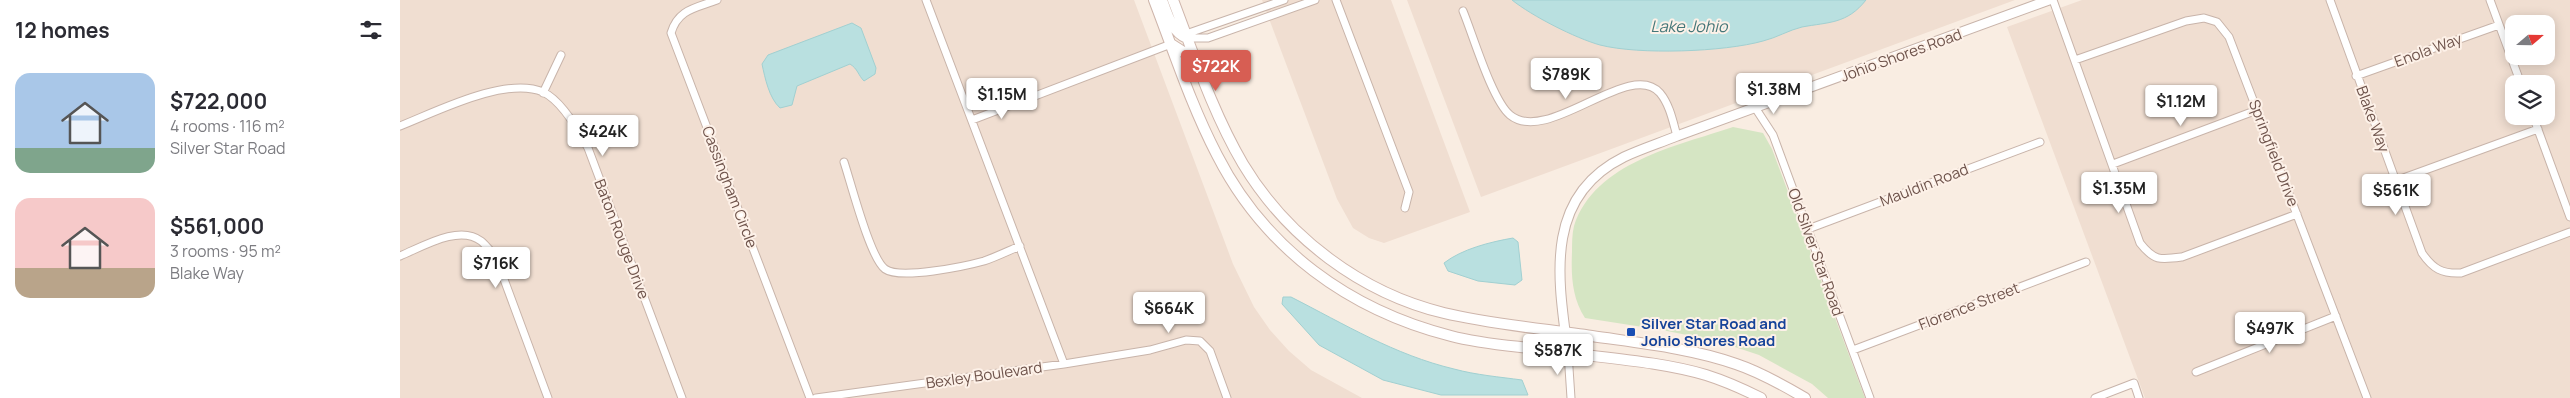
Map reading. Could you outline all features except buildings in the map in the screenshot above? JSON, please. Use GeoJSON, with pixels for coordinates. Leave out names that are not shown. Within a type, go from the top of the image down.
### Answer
{"type":"FeatureCollection","features":[{"type":"Feature","properties":{"kind":"main road"},"geometry":{"type":"LineString","coordinates":[[1154,0],[1187,88],[1217,156],[1254,214],[1291,254],[1336,287],[1368,306],[1411,324],[1452,337],[1706,375],[1761,398]]}},
{"type":"Feature","properties":{"kind":"main road"},"geometry":{"type":"LineString","coordinates":[[1162,0],[1176,29],[1180,35],[1186,36]]}},
{"type":"Feature","properties":{"kind":"main road"},"geometry":{"type":"LineString","coordinates":[[1173,0],[1221,121],[1244,165],[1284,219],[1321,252],[1358,279],[1397,298],[1444,313],[1691,351],[1736,364],[1771,378],[1805,398]]}},
{"type":"Feature","properties":{"kind":"main road"},"geometry":{"type":"LineString","coordinates":[[1171,44],[1185,53],[1189,59],[1213,120],[1229,152],[1244,165]]}},
{"type":"Feature","properties":{"kind":"street","name":"Cassingham Circle"},"geometry":{"type":"LineString","coordinates":[[717,0],[684,12],[675,20],[672,33],[810,398]]}},
{"type":"Feature","properties":{"kind":"street"},"geometry":{"type":"LineString","coordinates":[[926,0],[1064,364]]}},
{"type":"Feature","properties":{"kind":"street"},"geometry":{"type":"LineString","coordinates":[[1186,36],[1284,0]]}},
{"type":"Feature","properties":{"kind":"street"},"geometry":{"type":"LineString","coordinates":[[1186,36],[1208,38],[1315,0]]}},
{"type":"Feature","properties":{"kind":"street"},"geometry":{"type":"LineString","coordinates":[[1336,0],[1409,192],[1404,208]]}},
{"type":"Feature","properties":{"kind":"street"},"geometry":{"type":"LineString","coordinates":[[2051,0],[2076,60],[2140,243],[2149,255],[2162,260],[2182,256],[2297,214]]}},
{"type":"Feature","properties":{"kind":"street","name":"Johio Shores Road"},"geometry":{"type":"LineString","coordinates":[[1568,353],[1560,261],[1562,230],[1573,201],[1596,176],[1623,158],[1677,136],[1756,109],[2051,0]]}},
{"type":"Feature","properties":{"kind":"street","name":"Blake Way"},"geometry":{"type":"LineString","coordinates":[[2330,0],[2356,76],[2422,253],[2431,267],[2446,274],[2461,273],[2570,232]]}},
{"type":"Feature","properties":{"kind":"street"},"geometry":{"type":"LineString","coordinates":[[2490,0],[2518,75]]}},
{"type":"Feature","properties":{"kind":"street"},"geometry":{"type":"LineString","coordinates":[[1259,9],[1262,19]]}},
{"type":"Feature","properties":{"kind":"street"},"geometry":{"type":"LineString","coordinates":[[1463,11],[1497,98],[1510,116],[1527,122],[1545,120],[1630,86],[1646,85],[1660,92],[1667,105],[1677,136]]}},
{"type":"Feature","properties":{"kind":"street","name":"Springfield Drive"},"geometry":{"type":"LineString","coordinates":[[2076,60],[2186,21],[2204,18],[2217,22],[2229,37],[2367,398]]}},
{"type":"Feature","properties":{"kind":"street","name":"Enola Way"},"geometry":{"type":"LineString","coordinates":[[2356,76],[2499,25]]}},
{"type":"Feature","properties":{"kind":"street"},"geometry":{"type":"LineString","coordinates":[[972,120],[1171,44]]}},
{"type":"Feature","properties":{"kind":"street"},"geometry":{"type":"LineString","coordinates":[[400,126],[487,93],[524,89],[543,92],[561,55]]}},
{"type":"Feature","properties":{"kind":"street","name":"Baton Rouge Drive"},"geometry":{"type":"LineString","coordinates":[[543,92],[576,125],[588,148],[682,398]]}},
{"type":"Feature","properties":{"kind":"street","name":"Old Silver Star Road"},"geometry":{"type":"LineString","coordinates":[[1756,109],[1773,135],[1870,398]]}},
{"type":"Feature","properties":{"kind":"street"},"geometry":{"type":"LineString","coordinates":[[2113,164],[2257,110]]}},
{"type":"Feature","properties":{"kind":"street"},"geometry":{"type":"LineString","coordinates":[[2536,125],[2570,218]]}},
{"type":"Feature","properties":{"kind":"street"},"geometry":{"type":"LineString","coordinates":[[2395,181],[2538,129]]}},
{"type":"Feature","properties":{"kind":"street","name":"Mauldin Road"},"geometry":{"type":"LineString","coordinates":[[1808,229],[2040,142]]}},
{"type":"Feature","properties":{"kind":"street"},"geometry":{"type":"LineString","coordinates":[[844,162],[875,256],[886,270],[901,274],[957,267],[984,261],[1020,246]]}},
{"type":"Feature","properties":{"kind":"street"},"geometry":{"type":"LineString","coordinates":[[400,256],[452,236],[467,235],[480,240],[495,255],[548,398]]}},
{"type":"Feature","properties":{"kind":"street","name":"Florence Street"},"geometry":{"type":"LineString","coordinates":[[1852,350],[2086,262]]}},
{"type":"Feature","properties":{"kind":"street"},"geometry":{"type":"LineString","coordinates":[[2196,372],[2336,316]]}},
{"type":"Feature","properties":{"kind":"street","name":"Bexley Boulevard"},"geometry":{"type":"LineString","coordinates":[[816,398],[1064,364],[1150,350],[1186,340],[1200,341],[1210,351],[1227,398]]}},
{"type":"Feature","properties":{"kind":"street"},"geometry":{"type":"LineString","coordinates":[[1568,353],[1571,398]]}},
{"type":"Feature","properties":{"kind":"street"},"geometry":{"type":"LineString","coordinates":[[2095,398],[2134,383],[2139,398]]}},
{"type":"Feature","properties":{"kind":"shaded area"},"geometry":{"type":"Polygon","coordinates":[[[400,0],[1134,0],[1233,264],[1254,307],[1270,330],[1289,351],[1311,370],[1362,398],[400,398],[400,0]]]}},
{"type":"Feature","properties":{"kind":"shaded area"},"geometry":{"type":"Polygon","coordinates":[[[1262,0],[1391,0],[1470,212],[1384,243],[1369,238],[1353,228],[1337,199],[1262,0]]]}},
{"type":"Feature","properties":{"kind":"shaded area"},"geometry":{"type":"Polygon","coordinates":[[[1407,0],[2015,0],[1481,197],[1407,0]]]}},
{"type":"Feature","properties":{"kind":"shaded area"},"geometry":{"type":"Polygon","coordinates":[[[2082,0],[2570,0],[2570,398],[2145,398],[2007,27],[2082,0]]]}},
{"type":"Feature","properties":{"kind":"green space"},"geometry":{"type":"Polygon","coordinates":[[[1733,127],[1763,133],[1772,149],[1865,398],[1828,398],[1812,384],[1759,355],[1717,341],[1585,318],[1577,303],[1572,270],[1574,226],[1585,204],[1600,186],[1640,160],[1687,141],[1733,127]]]}},
{"type":"Feature","properties":{"kind":"water","name":"Lake Johio"},"geometry":{"type":"Polygon","coordinates":[[[1512,0],[1866,0],[1852,14],[1845,18],[1829,23],[1797,28],[1763,41],[1727,48],[1658,51],[1617,48],[1590,42],[1566,32],[1512,0]]]}},
{"type":"Feature","properties":{"kind":"water"},"geometry":{"type":"Polygon","coordinates":[[[852,23],[861,28],[876,68],[875,74],[864,81],[850,64],[797,86],[792,105],[780,108],[770,93],[763,70],[762,64],[768,55],[852,23]]]}},
{"type":"Feature","properties":{"kind":"water"},"geometry":{"type":"Polygon","coordinates":[[[1513,238],[1518,242],[1522,280],[1515,285],[1478,281],[1448,271],[1444,263],[1459,254],[1477,247],[1513,238]]]}},
{"type":"Feature","properties":{"kind":"water"},"geometry":{"type":"Polygon","coordinates":[[[1283,297],[1291,297],[1370,338],[1411,356],[1471,373],[1522,380],[1528,395],[1441,395],[1383,380],[1319,345],[1282,304],[1283,297]]]}},
{"type":"Feature","properties":{"kind":"place","name":"Silver Star Road and Johio Shores Road"},"geometry":{"type":"Point","coordinates":[1631,332]}}]}
